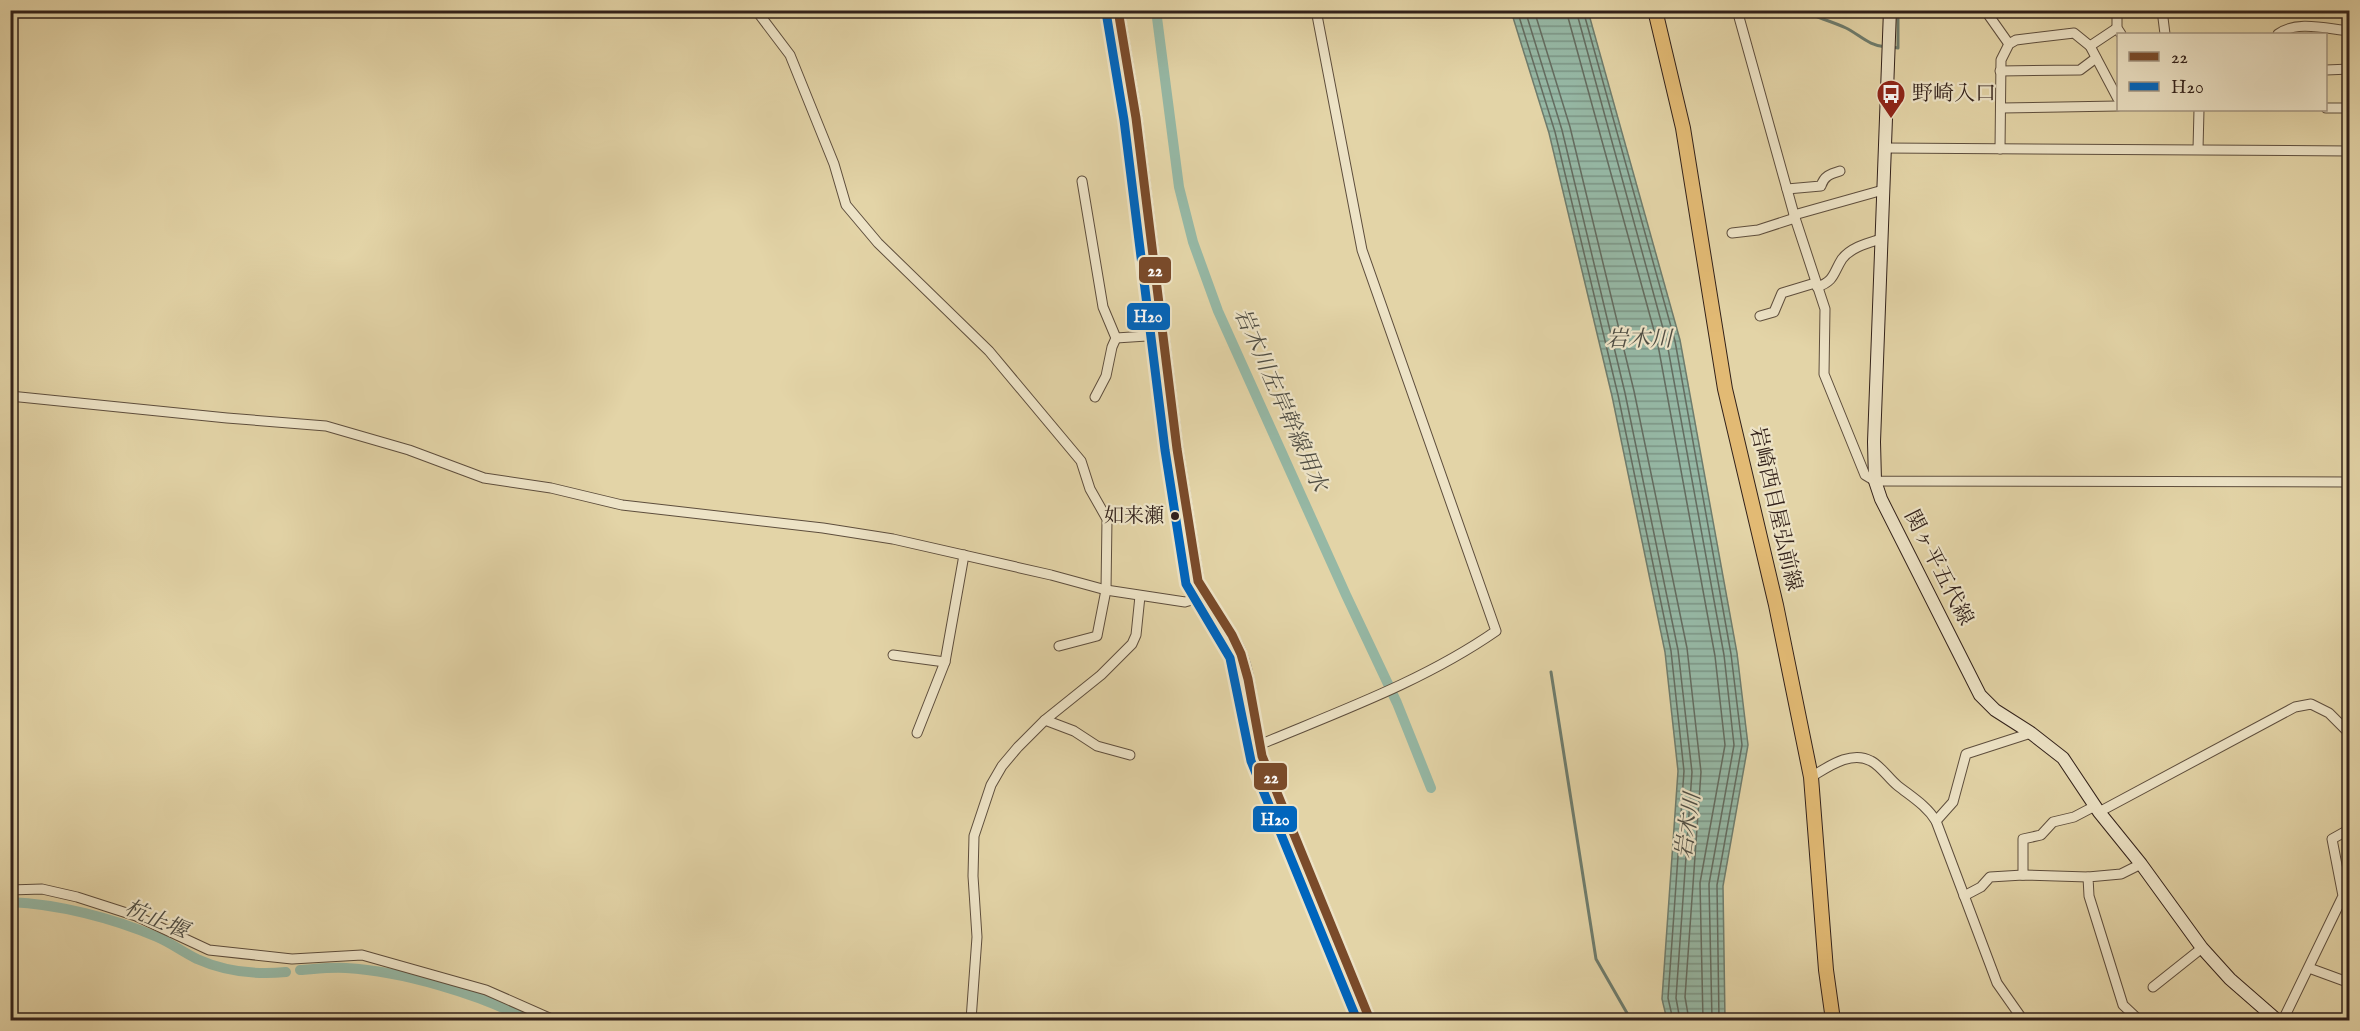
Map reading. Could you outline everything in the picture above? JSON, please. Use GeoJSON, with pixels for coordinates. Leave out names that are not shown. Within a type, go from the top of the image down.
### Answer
{"type":"FeatureCollection","features":[{"type":"Feature","properties":{"kind":"main road","name":"岩崎西目屋弘前線"},"geometry":{"type":"LineString","coordinates":[[1655,10],[1683,128],[1725,389],[1776,605],[1811,777],[1826,970],[1833,1020]]}},
{"type":"Feature","properties":{"kind":"main road","name":"関ヶ平五代線"},"geometry":{"type":"LineString","coordinates":[[1890,10],[1874,442],[1875,480],[1881,499],[1980,695],[1995,711],[2031,733],[2063,758],[2097,809],[2141,864],[2202,948],[2230,979],[2277,1020]]}},
{"type":"Feature","properties":{"kind":"street"},"geometry":{"type":"LineString","coordinates":[[756,10],[790,55],[834,164],[846,205],[878,243],[988,351],[1082,460],[1090,489],[1107,519],[1106,590],[1097,636],[1059,646]]}},
{"type":"Feature","properties":{"kind":"street"},"geometry":{"type":"LineString","coordinates":[[1118,10],[1136,118],[1162,334],[1198,581],[1205,596],[1236,641],[1242,657],[1259,745],[1370,1020]]}},
{"type":"Feature","properties":{"kind":"street"},"geometry":{"type":"LineString","coordinates":[[1259,745],[1382,694],[1466,652],[1496,631],[1496,625],[1362,250],[1316,10]]}},
{"type":"Feature","properties":{"kind":"street"},"geometry":{"type":"LineString","coordinates":[[1737,10],[1787,189],[1825,309],[1824,374],[1865,475],[1875,480],[2349,482]]}},
{"type":"Feature","properties":{"kind":"street"},"geometry":{"type":"LineString","coordinates":[[1985,10],[2009,44]]}},
{"type":"Feature","properties":{"kind":"street"},"geometry":{"type":"LineString","coordinates":[[2090,46],[2119,31],[2116,10]]}},
{"type":"Feature","properties":{"kind":"street"},"geometry":{"type":"LineString","coordinates":[[2162,10],[2165,33]]}},
{"type":"Feature","properties":{"kind":"street"},"geometry":{"type":"LineString","coordinates":[[2281,33],[2306,27],[2349,31]]}},
{"type":"Feature","properties":{"kind":"street"},"geometry":{"type":"LineString","coordinates":[[2000,149],[2002,108],[2000,71],[2003,52],[2016,39],[2074,33],[2090,46],[2117,97]]}},
{"type":"Feature","properties":{"kind":"street"},"geometry":{"type":"LineString","coordinates":[[2000,71],[2080,70],[2096,58]]}},
{"type":"Feature","properties":{"kind":"street"},"geometry":{"type":"LineString","coordinates":[[2327,70],[2349,69]]}},
{"type":"Feature","properties":{"kind":"street"},"geometry":{"type":"LineString","coordinates":[[2002,108],[2117,106]]}},
{"type":"Feature","properties":{"kind":"street"},"geometry":{"type":"LineString","coordinates":[[2327,108],[2349,108]]}},
{"type":"Feature","properties":{"kind":"street"},"geometry":{"type":"LineString","coordinates":[[2198,149],[2199,111]]}},
{"type":"Feature","properties":{"kind":"street"},"geometry":{"type":"LineString","coordinates":[[1885,148],[2349,151]]}},
{"type":"Feature","properties":{"kind":"street"},"geometry":{"type":"LineString","coordinates":[[1787,189],[1821,186],[1829,174],[1840,171]]}},
{"type":"Feature","properties":{"kind":"street"},"geometry":{"type":"LineString","coordinates":[[1082,181],[1103,307],[1116,338],[1106,376],[1095,397]]}},
{"type":"Feature","properties":{"kind":"street"},"geometry":{"type":"LineString","coordinates":[[1732,233],[1758,230],[1795,216],[1883,190]]}},
{"type":"Feature","properties":{"kind":"street"},"geometry":{"type":"LineString","coordinates":[[1761,316],[1774,312],[1782,293],[1827,284],[1851,251],[1881,239]]}},
{"type":"Feature","properties":{"kind":"street"},"geometry":{"type":"LineString","coordinates":[[1116,338],[1162,334]]}},
{"type":"Feature","properties":{"kind":"street"},"geometry":{"type":"LineString","coordinates":[[10,396],[326,426],[409,450],[484,478],[551,488],[622,505],[823,528],[893,539],[1140,596],[1185,602],[1205,596]]}},
{"type":"Feature","properties":{"kind":"street"},"geometry":{"type":"LineString","coordinates":[[917,733],[945,662],[964,555]]}},
{"type":"Feature","properties":{"kind":"street"},"geometry":{"type":"LineString","coordinates":[[971,1020],[977,937],[974,836],[991,785],[1002,766],[1045,720],[1101,675],[1132,644],[1136,635],[1140,596]]}},
{"type":"Feature","properties":{"kind":"street"},"geometry":{"type":"LineString","coordinates":[[893,655],[945,662]]}},
{"type":"Feature","properties":{"kind":"street"},"geometry":{"type":"LineString","coordinates":[[2023,875],[2023,839],[2041,835],[2053,822],[2097,809],[2295,706],[2311,704],[2329,713],[2349,735]]}},
{"type":"Feature","properties":{"kind":"street"},"geometry":{"type":"LineString","coordinates":[[1045,720],[1074,731],[1097,746],[1130,755]]}},
{"type":"Feature","properties":{"kind":"street"},"geometry":{"type":"LineString","coordinates":[[1936,821],[1953,802],[1966,754],[2031,733]]}},
{"type":"Feature","properties":{"kind":"street"},"geometry":{"type":"LineString","coordinates":[[1811,777],[1838,761],[1861,757],[1873,762],[1893,782],[1930,811],[1936,821],[1997,983],[2023,1020]]}},
{"type":"Feature","properties":{"kind":"street"},"geometry":{"type":"LineString","coordinates":[[2283,1020],[2343,896],[2332,839],[2349,829]]}},
{"type":"Feature","properties":{"kind":"street"},"geometry":{"type":"LineString","coordinates":[[1964,896],[1981,888],[1990,877],[2023,875],[2088,878],[2121,874],[2141,864]]}},
{"type":"Feature","properties":{"kind":"street"},"geometry":{"type":"LineString","coordinates":[[2088,878],[2089,896],[2123,1005],[2139,1020]]}},
{"type":"Feature","properties":{"kind":"street"},"geometry":{"type":"LineString","coordinates":[[10,890],[42,889],[77,897],[136,916],[209,950],[292,959],[362,955],[486,990],[554,1020]]}},
{"type":"Feature","properties":{"kind":"street"},"geometry":{"type":"LineString","coordinates":[[2153,987],[2202,948]]}},
{"type":"Feature","properties":{"kind":"street"},"geometry":{"type":"LineString","coordinates":[[2309,968],[2349,984]]}},
{"type":"Feature","properties":{"kind":"water","name":"岩木川"},"geometry":{"type":"Polygon","coordinates":[[[1511,11],[1588,11],[1680,340],[1737,653],[1748,745],[1723,886],[1725,1020],[1667,1020],[1662,999],[1678,771],[1665,652],[1612,396],[1549,133],[1511,11]]]}},
{"type":"Feature","properties":{"kind":"waterway","name":"岩木川左岸幹線用水"},"geometry":{"type":"LineString","coordinates":[[1156,10],[1179,187],[1193,242],[1218,311],[1397,703],[1431,788]]}},
{"type":"Feature","properties":{"kind":"waterway"},"geometry":{"type":"LineString","coordinates":[[1800,10],[1846,28],[1875,45],[1886,47]]}},
{"type":"Feature","properties":{"kind":"waterway"},"geometry":{"type":"LineString","coordinates":[[1892,47],[1898,48],[1898,10]]}},
{"type":"Feature","properties":{"kind":"waterway"},"geometry":{"type":"LineString","coordinates":[[1551,672],[1596,959],[1631,1020]]}},
{"type":"Feature","properties":{"kind":"waterway","name":"杭止堰"},"geometry":{"type":"LineString","coordinates":[[10,902],[66,909],[122,924],[157,937],[197,959],[230,970],[252,973],[286,972]]}},
{"type":"Feature","properties":{"kind":"waterway","name":"杭止堰"},"geometry":{"type":"LineString","coordinates":[[300,970],[346,968],[415,979],[487,1001],[528,1020]]}},
{"type":"Feature","properties":{"kind":"transit line","name":"22"},"geometry":{"type":"LineString","coordinates":[[1118,10],[1136,118],[1177,449],[1198,581],[1232,635],[1241,654],[1248,679],[1262,756],[1370,1020]]}},
{"type":"Feature","properties":{"kind":"transit line","name":"H20"},"geometry":{"type":"LineString","coordinates":[[1106,12],[1124,120],[1165,450],[1186,584],[1230,658],[1251,761],[1357,1020]]}},
{"type":"Feature","properties":{"kind":"place","name":"野崎入口"},"geometry":{"type":"Point","coordinates":[1891,120]}},
{"type":"Feature","properties":{"kind":"place","name":"如来瀬"},"geometry":{"type":"Point","coordinates":[1175,516]}}]}
